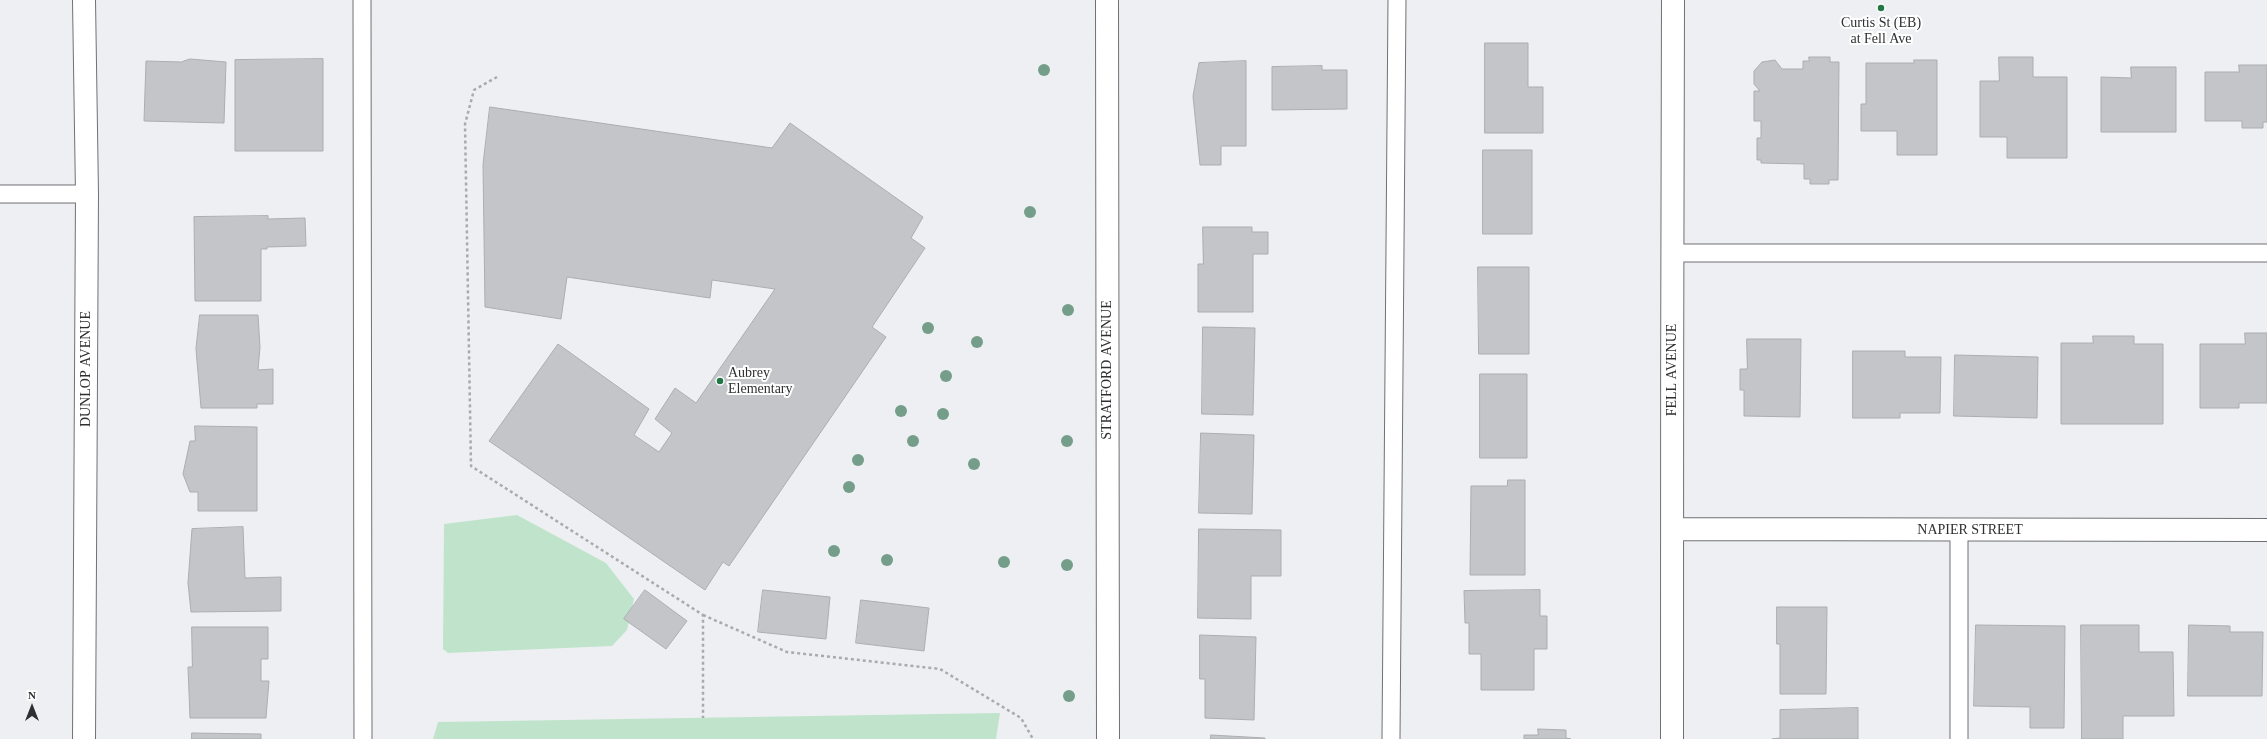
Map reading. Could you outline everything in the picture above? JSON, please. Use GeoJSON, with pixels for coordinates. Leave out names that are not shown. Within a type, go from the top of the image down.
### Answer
{"type":"FeatureCollection","features":[{"type":"Feature","properties":{"kind":"street","name":"DUNLOP AVENUE"},"geometry":{"type":"LineString","coordinates":[[84,0],[87,194],[84,739]]}},
{"type":"Feature","properties":{"kind":"street","name":"STRATFORD AVENUE"},"geometry":{"type":"LineString","coordinates":[[1107,0],[1108,739]]}},
{"type":"Feature","properties":{"kind":"street","name":"FELL AVENUE"},"geometry":{"type":"LineString","coordinates":[[1672,739],[1674,529],[1671,253],[1673,0]]}},
{"type":"Feature","properties":{"kind":"street","name":"NAPIER STREET"},"geometry":{"type":"LineString","coordinates":[[1674,529],[2267,530]]}},
{"type":"Feature","properties":{"kind":"lane"},"geometry":{"type":"LineString","coordinates":[[362,0],[363,739]]}},
{"type":"Feature","properties":{"kind":"lane"},"geometry":{"type":"LineString","coordinates":[[1391,739],[1397,0]]}},
{"type":"Feature","properties":{"kind":"lane"},"geometry":{"type":"LineString","coordinates":[[0,194],[87,194]]}},
{"type":"Feature","properties":{"kind":"lane"},"geometry":{"type":"LineString","coordinates":[[1671,253],[2267,253]]}},
{"type":"Feature","properties":{"kind":"lane"},"geometry":{"type":"LineString","coordinates":[[1959,530],[1959,739]]}},
{"type":"Feature","properties":{"kind":"path"},"geometry":{"type":"LineString","coordinates":[[497,77],[474,90],[465,124],[471,466],[703,615],[787,652],[940,669],[1021,718],[1033,739]]}},
{"type":"Feature","properties":{"kind":"path"},"geometry":{"type":"LineString","coordinates":[[703,615],[703,718]]}},
{"type":"Feature","properties":{"kind":"green space"},"geometry":{"type":"Polygon","coordinates":[[[517,515],[606,563],[634,599],[627,630],[612,646],[448,653],[443,649],[444,524],[517,515]]]}},
{"type":"Feature","properties":{"kind":"green space"},"geometry":{"type":"Polygon","coordinates":[[[1000,713],[996,739],[433,739],[438,722],[1000,713]]]}},
{"type":"Feature","properties":{"kind":"building"},"geometry":{"type":"Polygon","coordinates":[[[1485,43],[1528,43],[1528,87],[1543,87],[1543,133],[1485,133],[1485,43]]]}},
{"type":"Feature","properties":{"kind":"building"},"geometry":{"type":"Polygon","coordinates":[[[1809,57],[1830,57],[1830,62],[1839,62],[1838,180],[1829,180],[1829,184],[1810,184],[1810,179],[1804,179],[1804,164],[1761,163],[1761,160],[1757,160],[1757,138],[1761,138],[1761,121],[1754,121],[1754,91],[1760,91],[1754,84],[1754,71],[1762,62],[1775,60],[1782,69],[1803,69],[1803,61],[1809,61],[1809,57]]]}},
{"type":"Feature","properties":{"kind":"building"},"geometry":{"type":"Polygon","coordinates":[[[1999,57],[2033,57],[2033,77],[2067,77],[2067,158],[2007,158],[2007,137],[1980,137],[1980,81],[1999,81],[1999,57]]]}},
{"type":"Feature","properties":{"kind":"building"},"geometry":{"type":"Polygon","coordinates":[[[190,59],[226,62],[224,123],[144,121],[146,61],[181,62],[190,59]]]}},
{"type":"Feature","properties":{"kind":"building"},"geometry":{"type":"Polygon","coordinates":[[[323,59],[323,151],[235,151],[235,60],[323,59]]]}},
{"type":"Feature","properties":{"kind":"building"},"geometry":{"type":"Polygon","coordinates":[[[1914,60],[1937,60],[1937,155],[1897,155],[1897,131],[1861,131],[1861,104],[1866,104],[1866,63],[1914,63],[1914,60]]]}},
{"type":"Feature","properties":{"kind":"building"},"geometry":{"type":"Polygon","coordinates":[[[1246,61],[1246,146],[1221,146],[1221,165],[1200,165],[1193,96],[1199,63],[1246,61]]]}},
{"type":"Feature","properties":{"kind":"building"},"geometry":{"type":"Polygon","coordinates":[[[2239,65],[2267,65],[2267,122],[2263,122],[2263,128],[2242,128],[2242,121],[2205,121],[2205,72],[2239,72],[2239,65]]]}},
{"type":"Feature","properties":{"kind":"building"},"geometry":{"type":"Polygon","coordinates":[[[1322,66],[1322,70],[1347,70],[1347,109],[1272,110],[1272,67],[1322,66]]]}},
{"type":"Feature","properties":{"kind":"building"},"geometry":{"type":"Polygon","coordinates":[[[2131,67],[2176,67],[2176,132],[2101,132],[2101,77],[2131,78],[2131,67]]]}},
{"type":"Feature","properties":{"kind":"building"},"geometry":{"type":"Polygon","coordinates":[[[490,107],[772,148],[790,123],[923,217],[911,238],[925,248],[872,327],[886,337],[729,566],[723,562],[705,590],[489,441],[558,344],[649,409],[634,435],[659,452],[672,433],[655,419],[675,388],[696,403],[775,289],[712,280],[710,298],[567,277],[561,319],[485,307],[483,165],[490,107]]]}},
{"type":"Feature","properties":{"kind":"building"},"geometry":{"type":"Polygon","coordinates":[[[1483,150],[1532,150],[1532,234],[1483,234],[1483,150]]]}},
{"type":"Feature","properties":{"kind":"building"},"geometry":{"type":"Polygon","coordinates":[[[268,216],[268,219],[305,218],[306,246],[267,247],[267,249],[261,249],[261,301],[195,301],[194,217],[268,216]]]}},
{"type":"Feature","properties":{"kind":"building"},"geometry":{"type":"Polygon","coordinates":[[[1203,227],[1252,227],[1252,232],[1268,232],[1268,254],[1253,254],[1253,312],[1198,312],[1198,264],[1203,264],[1203,227]]]}},
{"type":"Feature","properties":{"kind":"building"},"geometry":{"type":"Polygon","coordinates":[[[1478,267],[1529,267],[1529,354],[1479,354],[1478,267]]]}},
{"type":"Feature","properties":{"kind":"building"},"geometry":{"type":"Polygon","coordinates":[[[200,315],[258,315],[260,347],[258,370],[273,369],[273,404],[257,404],[257,408],[201,408],[196,349],[200,315]]]}},
{"type":"Feature","properties":{"kind":"building"},"geometry":{"type":"Polygon","coordinates":[[[1203,327],[1255,328],[1253,415],[1202,414],[1203,327]]]}},
{"type":"Feature","properties":{"kind":"building"},"geometry":{"type":"Polygon","coordinates":[[[2245,333],[2267,333],[2267,403],[2239,403],[2239,408],[2200,408],[2200,344],[2245,344],[2245,333]]]}},
{"type":"Feature","properties":{"kind":"building"},"geometry":{"type":"Polygon","coordinates":[[[2093,336],[2134,336],[2134,344],[2163,344],[2163,424],[2061,424],[2061,343],[2093,343],[2093,336]]]}},
{"type":"Feature","properties":{"kind":"building"},"geometry":{"type":"Polygon","coordinates":[[[1747,339],[1801,339],[1800,417],[1744,416],[1744,390],[1740,390],[1740,369],[1747,369],[1747,339]]]}},
{"type":"Feature","properties":{"kind":"building"},"geometry":{"type":"Polygon","coordinates":[[[1853,351],[1905,351],[1905,357],[1941,357],[1940,413],[1900,413],[1900,418],[1853,418],[1853,351]]]}},
{"type":"Feature","properties":{"kind":"building"},"geometry":{"type":"Polygon","coordinates":[[[1955,355],[2038,357],[2037,418],[1954,416],[1955,355]]]}},
{"type":"Feature","properties":{"kind":"building"},"geometry":{"type":"Polygon","coordinates":[[[1480,374],[1527,374],[1527,458],[1480,458],[1480,374]]]}},
{"type":"Feature","properties":{"kind":"building"},"geometry":{"type":"Polygon","coordinates":[[[195,426],[257,427],[257,511],[198,511],[198,492],[190,492],[183,474],[190,441],[195,441],[195,426]]]}},
{"type":"Feature","properties":{"kind":"building"},"geometry":{"type":"Polygon","coordinates":[[[1201,433],[1254,435],[1252,514],[1199,513],[1201,433]]]}},
{"type":"Feature","properties":{"kind":"building"},"geometry":{"type":"Polygon","coordinates":[[[1508,480],[1525,480],[1525,575],[1470,575],[1471,486],[1507,486],[1508,480]]]}},
{"type":"Feature","properties":{"kind":"building"},"geometry":{"type":"Polygon","coordinates":[[[243,527],[245,578],[281,577],[281,611],[191,612],[188,583],[192,529],[243,527]]]}},
{"type":"Feature","properties":{"kind":"building"},"geometry":{"type":"Polygon","coordinates":[[[1199,529],[1281,530],[1281,576],[1251,576],[1251,619],[1198,618],[1199,529]]]}},
{"type":"Feature","properties":{"kind":"building"},"geometry":{"type":"Polygon","coordinates":[[[645,590],[687,621],[666,649],[624,619],[645,590]]]}},
{"type":"Feature","properties":{"kind":"building"},"geometry":{"type":"Polygon","coordinates":[[[763,590],[830,597],[826,639],[758,632],[763,590]]]}},
{"type":"Feature","properties":{"kind":"building"},"geometry":{"type":"Polygon","coordinates":[[[1540,590],[1540,616],[1547,616],[1547,649],[1534,649],[1534,690],[1481,690],[1481,654],[1469,654],[1469,623],[1465,623],[1464,591],[1540,590]]]}},
{"type":"Feature","properties":{"kind":"building"},"geometry":{"type":"Polygon","coordinates":[[[861,600],[929,608],[924,651],[856,643],[861,600]]]}},
{"type":"Feature","properties":{"kind":"building"},"geometry":{"type":"Polygon","coordinates":[[[1777,607],[1827,607],[1826,694],[1780,694],[1780,644],[1777,644],[1777,607]]]}},
{"type":"Feature","properties":{"kind":"building"},"geometry":{"type":"Polygon","coordinates":[[[1976,625],[2065,626],[2064,728],[2030,728],[2030,707],[1974,706],[1976,625]]]}},
{"type":"Feature","properties":{"kind":"building"},"geometry":{"type":"Polygon","coordinates":[[[2081,625],[2139,625],[2139,652],[2173,652],[2174,716],[2123,716],[2123,739],[2082,739],[2081,625]]]}},
{"type":"Feature","properties":{"kind":"building"},"geometry":{"type":"Polygon","coordinates":[[[2189,625],[2230,626],[2230,632],[2263,632],[2262,696],[2188,696],[2189,625]]]}},
{"type":"Feature","properties":{"kind":"building"},"geometry":{"type":"Polygon","coordinates":[[[192,627],[268,627],[268,659],[261,659],[261,681],[269,681],[266,718],[190,718],[188,667],[192,667],[192,627]]]}},
{"type":"Feature","properties":{"kind":"building"},"geometry":{"type":"Polygon","coordinates":[[[1200,635],[1256,637],[1254,720],[1205,718],[1205,679],[1200,679],[1200,635]]]}},
{"type":"Feature","properties":{"kind":"building"},"geometry":{"type":"Polygon","coordinates":[[[1858,708],[1858,739],[1772,739],[1780,738],[1780,710],[1858,708]]]}},
{"type":"Feature","properties":{"kind":"building"},"geometry":{"type":"Polygon","coordinates":[[[1538,729],[1566,730],[1566,738],[1571,739],[1524,739],[1524,735],[1538,735],[1538,729]]]}},
{"type":"Feature","properties":{"kind":"building"},"geometry":{"type":"Polygon","coordinates":[[[192,733],[261,734],[261,739],[192,739],[192,733]]]}},
{"type":"Feature","properties":{"kind":"building"},"geometry":{"type":"Polygon","coordinates":[[[1211,735],[1265,738],[1265,739],[1211,739],[1211,735]]]}},
{"type":"Feature","properties":{"kind":"place","name":"Curtis St (EB) at Fell Ave"},"geometry":{"type":"Point","coordinates":[1881,8]}},
{"type":"Feature","properties":{"kind":"place","name":"Aubrey Elementary"},"geometry":{"type":"Point","coordinates":[720,381]}}]}
